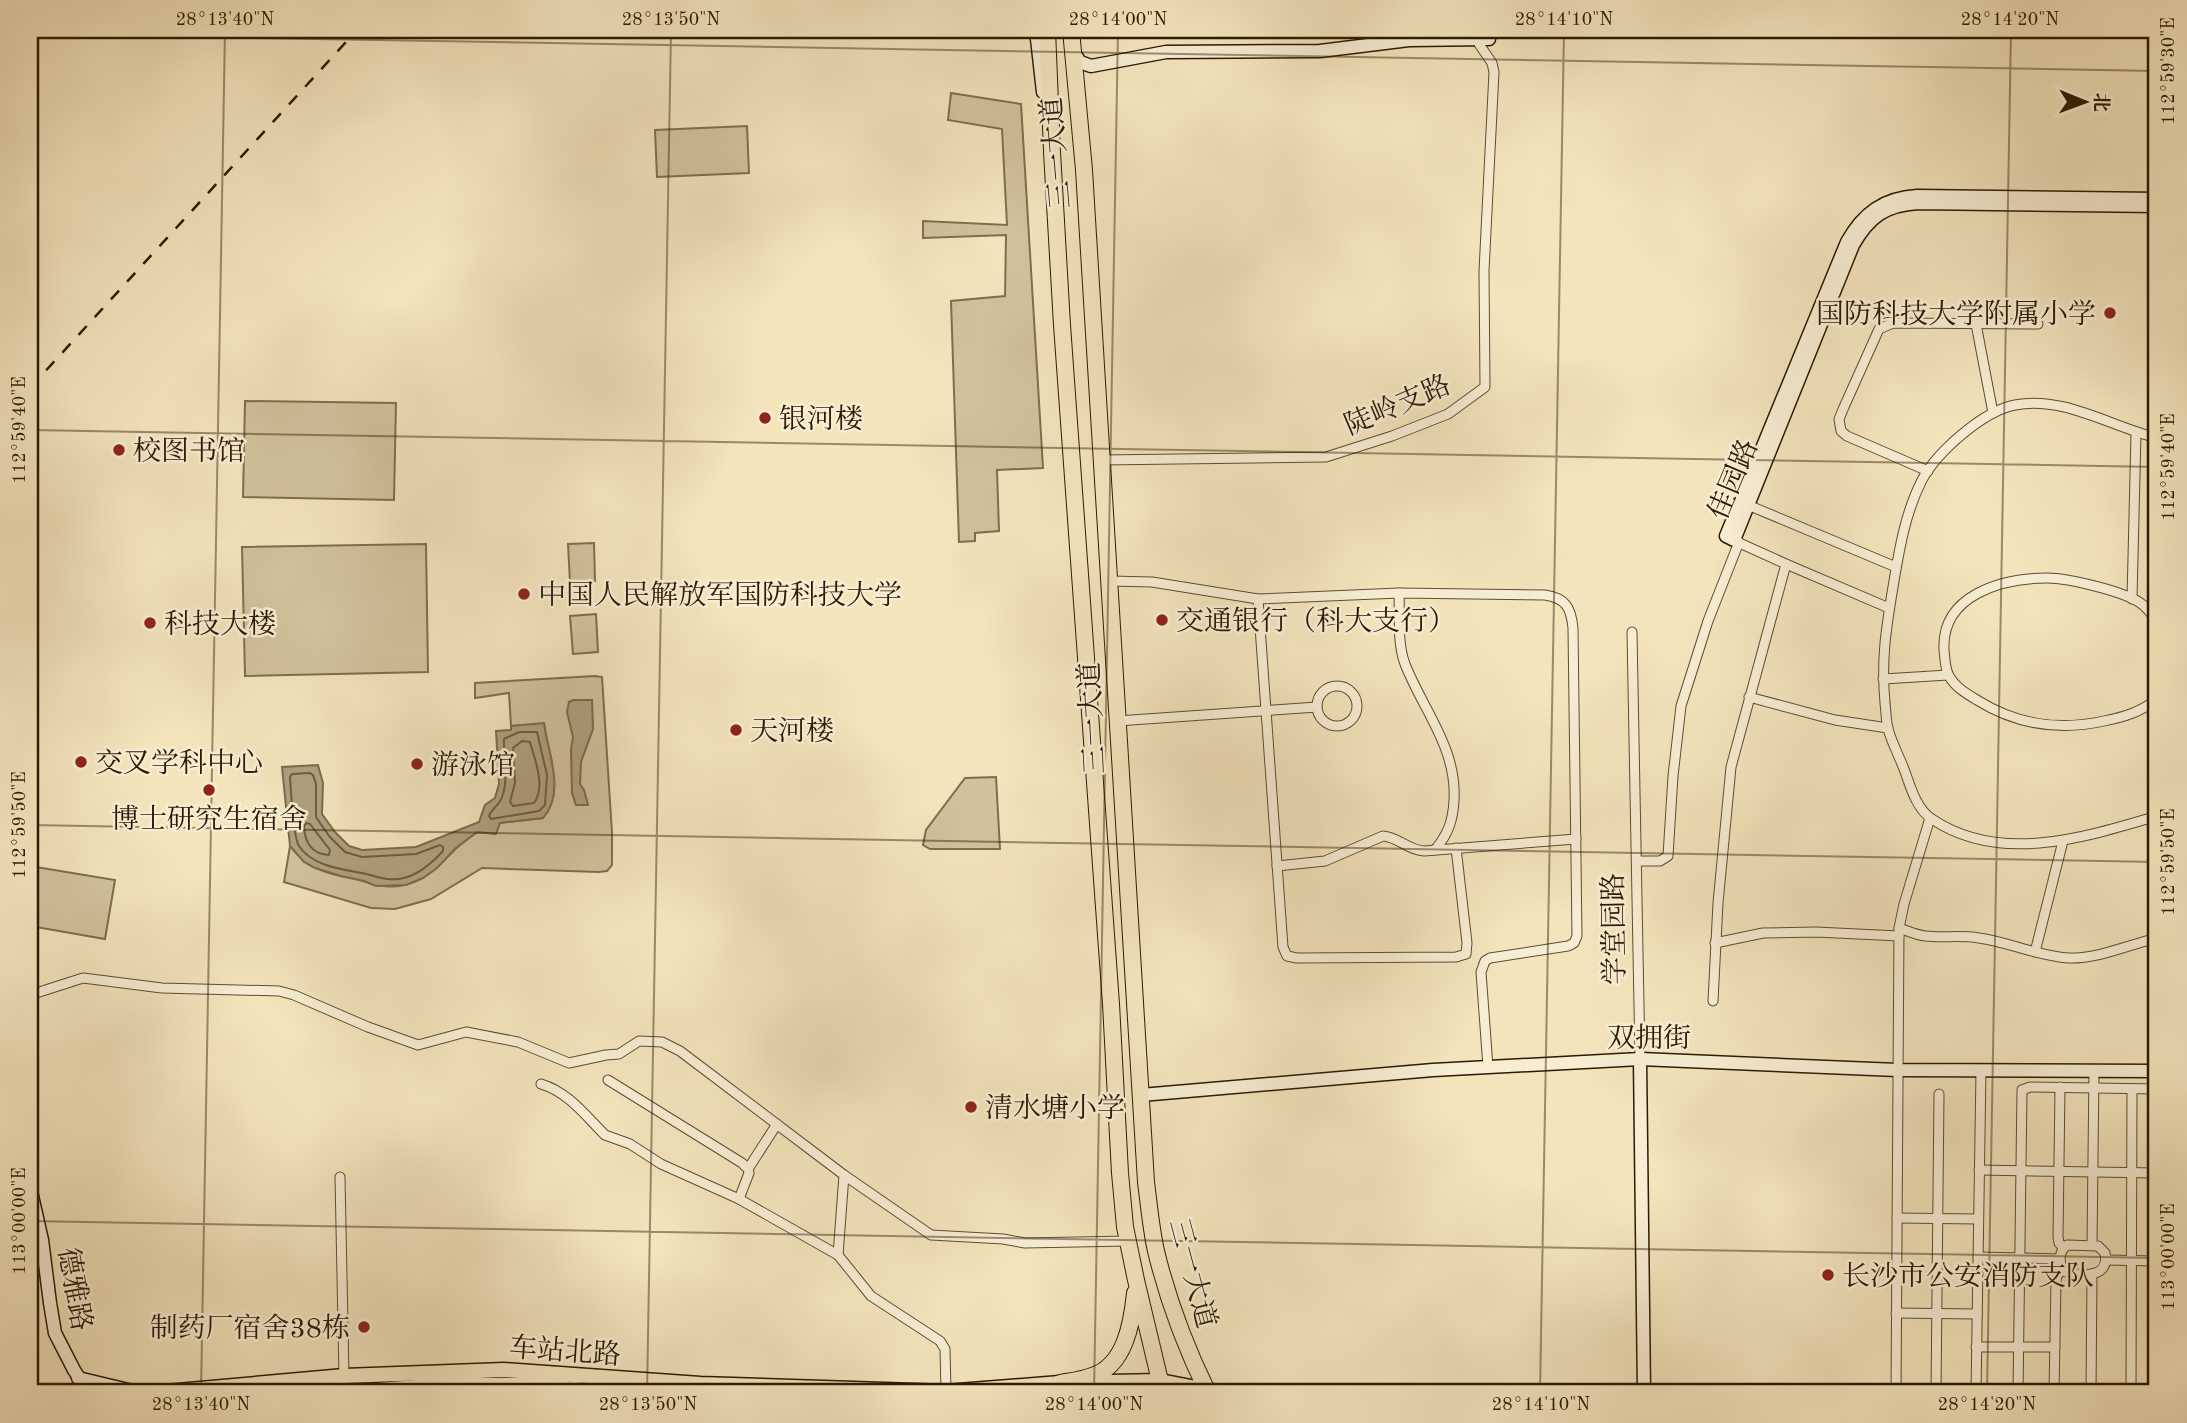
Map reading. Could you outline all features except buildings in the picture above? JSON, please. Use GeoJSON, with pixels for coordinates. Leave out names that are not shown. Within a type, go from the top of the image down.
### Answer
{"type":"FeatureCollection","features":[{"type":"Feature","properties":{"kind":"highway","name":"三一大道"},"geometry":{"type":"LineString","coordinates":[[1048,30],[1062,325],[1111,1004],[1119,1173],[1136,1280],[1163,1387]]}},
{"type":"Feature","properties":{"kind":"highway","name":"三一大道"},"geometry":{"type":"LineString","coordinates":[[1073,30],[1084,170],[1146,1182],[1156,1249],[1169,1300],[1187,1348],[1212,1392]]}},
{"type":"Feature","properties":{"kind":"highway"},"geometry":{"type":"LineString","coordinates":[[1060,1383],[1095,1376],[1109,1365],[1123,1348],[1128,1335],[1136,1280]]}},
{"type":"Feature","properties":{"kind":"main road","name":"车站北路"},"geometry":{"type":"LineString","coordinates":[[155,1393],[344,1376],[504,1370],[700,1384],[946,1392],[1060,1383],[1212,1392]]}},
{"type":"Feature","properties":{"kind":"main road","name":"车站北路"},"geometry":{"type":"LineString","coordinates":[[338,1393],[444,1385],[531,1385],[620,1393]]}},
{"type":"Feature","properties":{"kind":"street"},"geometry":{"type":"LineString","coordinates":[[1036,30],[1052,152]]}},
{"type":"Feature","properties":{"kind":"street"},"geometry":{"type":"LineString","coordinates":[[1073,50],[1080,62],[1091,66],[1174,51],[1320,51],[1409,40],[1484,38]]}},
{"type":"Feature","properties":{"kind":"street"},"geometry":{"type":"LineString","coordinates":[[1077,99],[1080,85],[1092,72],[1167,57],[1321,56],[1392,46],[1484,38]]}},
{"type":"Feature","properties":{"kind":"street","name":"陡岭支路"},"geometry":{"type":"LineString","coordinates":[[1102,460],[1326,457],[1392,436],[1448,414],[1485,387],[1484,271],[1494,72],[1484,38]]}},
{"type":"Feature","properties":{"kind":"street","name":"佳园路"},"geometry":{"type":"LineString","coordinates":[[1744,504],[1847,242],[1855,226],[1865,216],[1887,202],[1917,196],[2157,200]]}},
{"type":"Feature","properties":{"kind":"street","name":"佳园路"},"geometry":{"type":"LineString","coordinates":[[1736,541],[1726,536],[1744,504],[1853,245],[1862,230],[1879,214],[1898,205],[1918,203],[2157,206]]}},
{"type":"Feature","properties":{"kind":"street"},"geometry":{"type":"LineString","coordinates":[[1928,471],[1841,431],[1839,419],[1875,336],[1883,326],[1893,323],[2038,324]]}},
{"type":"Feature","properties":{"kind":"street"},"geometry":{"type":"LineString","coordinates":[[1976,324],[1993,413]]}},
{"type":"Feature","properties":{"kind":"street"},"geometry":{"type":"LineString","coordinates":[[2157,438],[2048,403],[2012,405],[1993,413],[1949,445],[1928,471],[1911,505],[1896,567],[1883,643],[1883,679],[1888,728],[1913,792],[1930,818],[1956,831],[1998,842],[2032,844],[2063,841],[2157,816]]}},
{"type":"Feature","properties":{"kind":"street"},"geometry":{"type":"LineString","coordinates":[[2132,598],[2136,433]]}},
{"type":"Feature","properties":{"kind":"street"},"geometry":{"type":"LineString","coordinates":[[1744,504],[1896,567]]}},
{"type":"Feature","properties":{"kind":"street"},"geometry":{"type":"LineString","coordinates":[[1637,861],[1660,861],[1668,856],[1681,706],[1693,663],[1736,541],[1889,608]]}},
{"type":"Feature","properties":{"kind":"street"},"geometry":{"type":"LineString","coordinates":[[1713,1001],[1715,943],[1731,767],[1786,565]]}},
{"type":"Feature","properties":{"kind":"street"},"geometry":{"type":"LineString","coordinates":[[2157,621],[2143,604],[2132,598],[2078,581],[2053,578],[2014,581],[1973,595],[1960,604],[1949,618],[1943,638],[1948,675],[1965,693],[2008,717],[2056,727],[2078,726],[2123,717],[2144,709],[2157,699]]}},
{"type":"Feature","properties":{"kind":"street"},"geometry":{"type":"LineString","coordinates":[[1110,581],[1152,582],[1258,599],[1399,593],[1545,595],[1563,600],[1572,617],[1573,628],[1577,936],[1574,943],[1568,946],[1490,958],[1482,965],[1488,1068]]}},
{"type":"Feature","properties":{"kind":"street"},"geometry":{"type":"LineString","coordinates":[[1399,593],[1401,646],[1405,663],[1446,744],[1454,771],[1451,825],[1447,836],[1435,850]]}},
{"type":"Feature","properties":{"kind":"street"},"geometry":{"type":"LineString","coordinates":[[1258,599],[1283,947],[1287,956],[1455,957],[1466,954],[1482,965]]}},
{"type":"Feature","properties":{"kind":"street","name":"学堂园路"},"geometry":{"type":"LineString","coordinates":[[1632,632],[1644,1393]]}},
{"type":"Feature","properties":{"kind":"street"},"geometry":{"type":"LineString","coordinates":[[1883,679],[1948,675]]}},
{"type":"Feature","properties":{"kind":"street"},"geometry":{"type":"LineString","coordinates":[[1330,687],[1349,690],[1356,701],[1355,714],[1346,723],[1339,725],[1327,723],[1318,713],[1317,707],[1320,694],[1330,687]]}},
{"type":"Feature","properties":{"kind":"street"},"geometry":{"type":"LineString","coordinates":[[1749,696],[1835,720],[1888,728]]}},
{"type":"Feature","properties":{"kind":"street"},"geometry":{"type":"LineString","coordinates":[[1117,721],[1317,707]]}},
{"type":"Feature","properties":{"kind":"street"},"geometry":{"type":"LineString","coordinates":[[1896,1393],[1899,932],[1904,904],[1930,818]]}},
{"type":"Feature","properties":{"kind":"street"},"geometry":{"type":"LineString","coordinates":[[1277,866],[1325,861],[1383,836],[1390,836],[1418,851],[1576,839]]}},
{"type":"Feature","properties":{"kind":"street"},"geometry":{"type":"LineString","coordinates":[[2035,952],[2063,841]]}},
{"type":"Feature","properties":{"kind":"street"},"geometry":{"type":"LineString","coordinates":[[1456,848],[1466,954]]}},
{"type":"Feature","properties":{"kind":"street"},"geometry":{"type":"LineString","coordinates":[[1715,943],[1763,933],[1899,932],[1922,936],[1976,937],[2035,952],[2082,958],[2157,938]]}},
{"type":"Feature","properties":{"kind":"street"},"geometry":{"type":"LineString","coordinates":[[30,995],[83,978],[162,988],[279,991],[418,1045],[466,1032],[519,1042],[569,1063],[619,1054],[639,1041],[662,1042],[680,1051],[844,1175],[931,1235],[1026,1243],[1128,1241]]}},
{"type":"Feature","properties":{"kind":"street","name":"双拥街"},"geometry":{"type":"LineString","coordinates":[[1141,1095],[1640,1059],[1898,1070],[2157,1071]]}},
{"type":"Feature","properties":{"kind":"street"},"geometry":{"type":"LineString","coordinates":[[1976,1393],[1981,1070]]}},
{"type":"Feature","properties":{"kind":"street"},"geometry":{"type":"LineString","coordinates":[[2092,1245],[2094,1070]]}},
{"type":"Feature","properties":{"kind":"street"},"geometry":{"type":"LineString","coordinates":[[608,1080],[743,1163],[748,1169]]}},
{"type":"Feature","properties":{"kind":"street"},"geometry":{"type":"LineString","coordinates":[[541,1084],[567,1096],[611,1138],[630,1144],[661,1164],[739,1199],[838,1255],[871,1296],[940,1341],[945,1349],[946,1392]]}},
{"type":"Feature","properties":{"kind":"street"},"geometry":{"type":"LineString","coordinates":[[2018,1393],[2022,1090],[2030,1087],[2157,1089]]}},
{"type":"Feature","properties":{"kind":"street"},"geometry":{"type":"LineString","coordinates":[[2060,1087],[2058,1237],[2064,1248]]}},
{"type":"Feature","properties":{"kind":"street"},"geometry":{"type":"LineString","coordinates":[[2132,1089],[2132,1393]]}},
{"type":"Feature","properties":{"kind":"street"},"geometry":{"type":"LineString","coordinates":[[1936,1393],[1939,1094]]}},
{"type":"Feature","properties":{"kind":"street"},"geometry":{"type":"LineString","coordinates":[[739,1199],[748,1178],[748,1169],[777,1124]]}},
{"type":"Feature","properties":{"kind":"street"},"geometry":{"type":"LineString","coordinates":[[1979,1170],[2157,1173]]}},
{"type":"Feature","properties":{"kind":"street"},"geometry":{"type":"LineString","coordinates":[[838,1255],[844,1175]]}},
{"type":"Feature","properties":{"kind":"street"},"geometry":{"type":"LineString","coordinates":[[340,1177],[344,1376]]}},
{"type":"Feature","properties":{"kind":"street","name":"德雅路"},"geometry":{"type":"LineString","coordinates":[[30,1187],[43,1240],[55,1334],[89,1393]]}},
{"type":"Feature","properties":{"kind":"street","name":"德雅路"},"geometry":{"type":"LineString","coordinates":[[30,1209],[50,1335],[80,1393]]}},
{"type":"Feature","properties":{"kind":"street"},"geometry":{"type":"LineString","coordinates":[[1897,1217],[1978,1219]]}},
{"type":"Feature","properties":{"kind":"street"},"geometry":{"type":"LineString","coordinates":[[1978,1257],[2018,1258],[2061,1264],[2070,1273],[2092,1274],[2101,1272],[2105,1266],[2105,1253],[2101,1247],[2072,1245],[2064,1248]]}},
{"type":"Feature","properties":{"kind":"street"},"geometry":{"type":"LineString","coordinates":[[2054,1393],[2056,1281],[2064,1248]]}},
{"type":"Feature","properties":{"kind":"street"},"geometry":{"type":"LineString","coordinates":[[2106,1260],[2157,1261]]}},
{"type":"Feature","properties":{"kind":"street"},"geometry":{"type":"LineString","coordinates":[[2091,1393],[2092,1274]]}},
{"type":"Feature","properties":{"kind":"street"},"geometry":{"type":"LineString","coordinates":[[1896,1313],[1977,1314]]}},
{"type":"Feature","properties":{"kind":"street"},"geometry":{"type":"LineString","coordinates":[[1976,1347],[2055,1347]]}},
{"type":"Feature","properties":{"kind":"street"},"geometry":{"type":"LineString","coordinates":[[78,1378],[141,1393]]}},
{"type":"Feature","properties":{"kind":"shaded area"},"geometry":{"type":"Polygon","coordinates":[[[951,93],[1021,104],[1043,468],[997,470],[999,531],[975,533],[975,541],[959,542],[951,301],[1005,296],[1006,235],[923,238],[923,221],[1007,225],[1002,129],[948,120],[951,93]]]}},
{"type":"Feature","properties":{"kind":"shaded area"},"geometry":{"type":"Polygon","coordinates":[[[747,126],[749,173],[657,177],[655,130],[747,126]]]}},
{"type":"Feature","properties":{"kind":"shaded area"},"geometry":{"type":"Polygon","coordinates":[[[245,401],[396,403],[394,500],[243,497],[245,401]]]}},
{"type":"Feature","properties":{"kind":"shaded area"},"geometry":{"type":"Polygon","coordinates":[[[594,543],[595,581],[570,582],[568,544],[594,543]]]}},
{"type":"Feature","properties":{"kind":"shaded area"},"geometry":{"type":"Polygon","coordinates":[[[426,544],[428,672],[245,676],[242,547],[426,544]]]}},
{"type":"Feature","properties":{"kind":"shaded area"},"geometry":{"type":"Polygon","coordinates":[[[596,614],[598,652],[573,654],[570,616],[596,614]]]}},
{"type":"Feature","properties":{"kind":"shaded area"},"geometry":{"type":"Polygon","coordinates":[[[602,677],[612,833],[612,865],[607,871],[482,868],[431,899],[395,909],[371,908],[284,882],[290,846],[302,859],[325,872],[390,887],[414,882],[430,873],[475,833],[495,834],[500,823],[543,818],[552,762],[544,724],[511,726],[509,693],[475,698],[475,683],[602,677]]]}},
{"type":"Feature","properties":{"kind":"shaded area"},"geometry":{"type":"Polygon","coordinates":[[[996,777],[1000,849],[930,849],[923,845],[926,830],[965,778],[996,777]]]}},
{"type":"Feature","properties":{"kind":"shaded area"},"geometry":{"type":"Polygon","coordinates":[[[30,866],[115,880],[105,939],[30,926],[30,866]]]}},
{"type":"Feature","properties":{"kind":"water"},"geometry":{"type":"Polygon","coordinates":[[[592,700],[593,729],[581,762],[580,784],[588,805],[576,805],[572,793],[573,737],[567,712],[569,702],[592,700]]]}},
{"type":"Feature","properties":{"kind":"water"},"geometry":{"type":"Polygon","coordinates":[[[544,723],[554,785],[550,808],[543,818],[500,823],[496,834],[477,832],[423,878],[406,885],[376,886],[315,868],[304,862],[290,846],[282,767],[318,765],[323,783],[322,814],[349,846],[362,850],[416,847],[479,822],[485,805],[495,798],[499,784],[496,731],[511,730],[511,726],[544,723]]]}},
{"type":"Feature","properties":{"kind":"railway"},"geometry":{"type":"LineString","coordinates":[[30,388],[357,30]]}},
{"type":"Feature","properties":{"kind":"place","name":"国防科技大学附属小学"},"geometry":{"type":"Point","coordinates":[2110,313]}},
{"type":"Feature","properties":{"kind":"place","name":"银河楼"},"geometry":{"type":"Point","coordinates":[765,418]}},
{"type":"Feature","properties":{"kind":"place","name":"校图书馆"},"geometry":{"type":"Point","coordinates":[119,450]}},
{"type":"Feature","properties":{"kind":"place","name":"中国人民解放军国防科技大学"},"geometry":{"type":"Point","coordinates":[524,594]}},
{"type":"Feature","properties":{"kind":"place","name":"交通银行（科大支行）"},"geometry":{"type":"Point","coordinates":[1162,620]}},
{"type":"Feature","properties":{"kind":"place","name":"科技大楼"},"geometry":{"type":"Point","coordinates":[150,623]}},
{"type":"Feature","properties":{"kind":"place","name":"天河楼"},"geometry":{"type":"Point","coordinates":[736,730]}},
{"type":"Feature","properties":{"kind":"place","name":"交叉学科中心"},"geometry":{"type":"Point","coordinates":[81,762]}},
{"type":"Feature","properties":{"kind":"place","name":"游泳馆"},"geometry":{"type":"Point","coordinates":[417,764]}},
{"type":"Feature","properties":{"kind":"place","name":"博士研究生宿舍"},"geometry":{"type":"Point","coordinates":[209,790]}},
{"type":"Feature","properties":{"kind":"place","name":"清水塘小学"},"geometry":{"type":"Point","coordinates":[971,1107]}},
{"type":"Feature","properties":{"kind":"place","name":"长沙市公安消防支队"},"geometry":{"type":"Point","coordinates":[1828,1275]}},
{"type":"Feature","properties":{"kind":"place","name":"制药厂宿舍38栋"},"geometry":{"type":"Point","coordinates":[364,1327]}}]}
